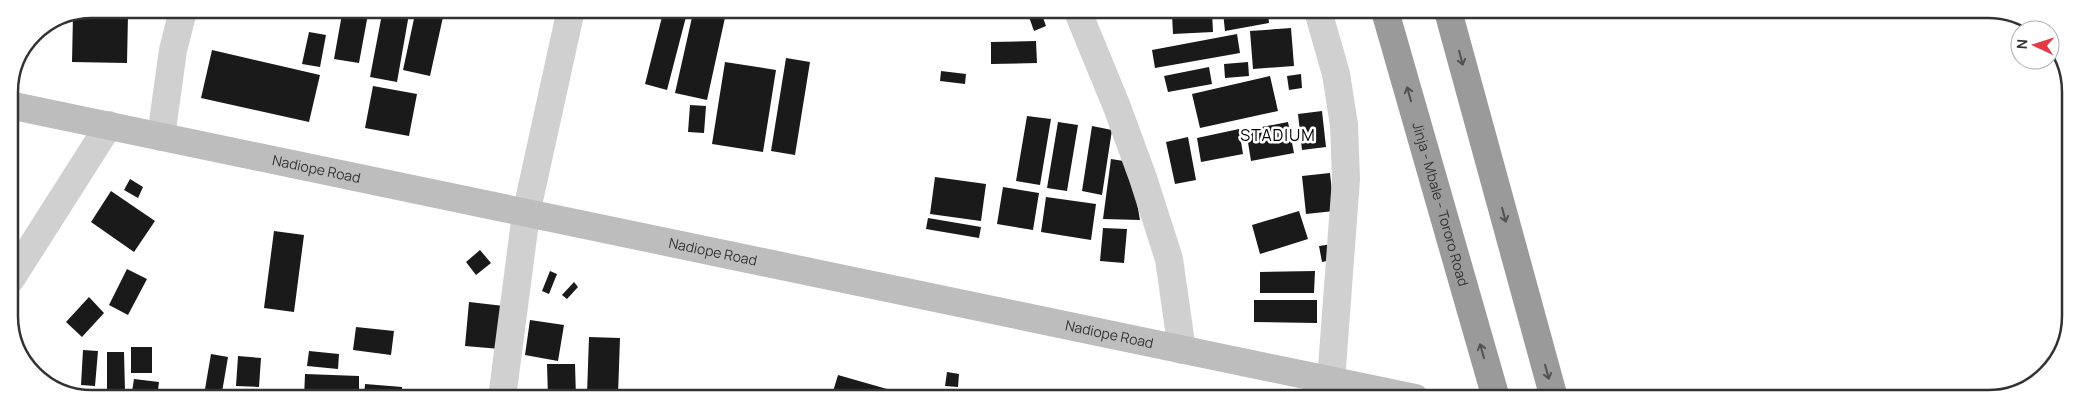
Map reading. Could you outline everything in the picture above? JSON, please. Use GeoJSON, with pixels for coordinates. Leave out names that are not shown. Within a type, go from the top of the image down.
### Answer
{"type":"FeatureCollection","features":[{"type":"Feature","properties":{"kind":"highway","name":"Jinja - Mbale - Tororo Road"},"geometry":{"type":"LineString","coordinates":[[1387,18],[1494,390]]}},
{"type":"Feature","properties":{"kind":"highway"},"geometry":{"type":"LineString","coordinates":[[1450,18],[1552,390]]}},
{"type":"Feature","properties":{"kind":"street"},"geometry":{"type":"LineString","coordinates":[[161,136],[173,50],[181,18]]}},
{"type":"Feature","properties":{"kind":"street"},"geometry":{"type":"LineString","coordinates":[[503,390],[526,214],[569,18]]}},
{"type":"Feature","properties":{"kind":"street"},"geometry":{"type":"LineString","coordinates":[[1080,18],[1124,125],[1169,259],[1182,350]]}},
{"type":"Feature","properties":{"kind":"street"},"geometry":{"type":"LineString","coordinates":[[1320,18],[1336,74],[1344,125],[1346,179],[1331,381]]}},
{"type":"Feature","properties":{"kind":"street","name":"Nadiope Road"},"geometry":{"type":"LineString","coordinates":[[18,107],[1375,390]]}},
{"type":"Feature","properties":{"kind":"street"},"geometry":{"type":"LineString","coordinates":[[18,268],[109,125]]}},
{"type":"Feature","properties":{"kind":"building"},"geometry":{"type":"Polygon","coordinates":[[[128,18],[127,63],[72,62],[73,20],[128,18]]]}},
{"type":"Feature","properties":{"kind":"building"},"geometry":{"type":"Polygon","coordinates":[[[341,18],[367,18],[359,63],[334,59],[341,18]]]}},
{"type":"Feature","properties":{"kind":"building"},"geometry":{"type":"Polygon","coordinates":[[[381,18],[408,18],[397,82],[370,77],[381,18]]]}},
{"type":"Feature","properties":{"kind":"building"},"geometry":{"type":"Polygon","coordinates":[[[414,18],[443,18],[430,76],[403,70],[414,18]]]}},
{"type":"Feature","properties":{"kind":"building"},"geometry":{"type":"Polygon","coordinates":[[[662,18],[686,18],[667,90],[645,84],[662,18]]]}},
{"type":"Feature","properties":{"kind":"building"},"geometry":{"type":"Polygon","coordinates":[[[692,18],[725,18],[707,100],[675,93],[692,18]]]}},
{"type":"Feature","properties":{"kind":"building"},"geometry":{"type":"Polygon","coordinates":[[[1029,18],[1043,18],[1046,26],[1034,31],[1029,18]]]}},
{"type":"Feature","properties":{"kind":"building"},"geometry":{"type":"Polygon","coordinates":[[[1172,18],[1212,18],[1213,32],[1173,34],[1172,18]]]}},
{"type":"Feature","properties":{"kind":"building"},"geometry":{"type":"Polygon","coordinates":[[[1224,18],[1269,18],[1269,23],[1225,31],[1224,18]]]}},
{"type":"Feature","properties":{"kind":"building"},"geometry":{"type":"Polygon","coordinates":[[[1291,28],[1294,66],[1253,69],[1250,31],[1291,28]]]}},
{"type":"Feature","properties":{"kind":"building"},"geometry":{"type":"Polygon","coordinates":[[[309,32],[326,35],[320,67],[302,64],[309,32]]]}},
{"type":"Feature","properties":{"kind":"building"},"geometry":{"type":"Polygon","coordinates":[[[1237,34],[1240,53],[1155,68],[1152,50],[1237,34]]]}},
{"type":"Feature","properties":{"kind":"building"},"geometry":{"type":"Polygon","coordinates":[[[1036,41],[1037,63],[991,64],[991,42],[1036,41]]]}},
{"type":"Feature","properties":{"kind":"building"},"geometry":{"type":"Polygon","coordinates":[[[212,50],[320,75],[309,122],[201,98],[212,50]]]}},
{"type":"Feature","properties":{"kind":"building"},"geometry":{"type":"Polygon","coordinates":[[[786,58],[810,62],[795,155],[771,151],[786,58]]]}},
{"type":"Feature","properties":{"kind":"building"},"geometry":{"type":"Polygon","coordinates":[[[725,62],[776,70],[763,152],[712,144],[725,62]]]}},
{"type":"Feature","properties":{"kind":"building"},"geometry":{"type":"Polygon","coordinates":[[[1248,62],[1249,76],[1225,78],[1224,64],[1248,62]]]}},
{"type":"Feature","properties":{"kind":"building"},"geometry":{"type":"Polygon","coordinates":[[[1209,67],[1212,84],[1168,92],[1164,76],[1209,67]]]}},
{"type":"Feature","properties":{"kind":"building"},"geometry":{"type":"Polygon","coordinates":[[[941,71],[966,74],[965,84],[940,81],[941,71]]]}},
{"type":"Feature","properties":{"kind":"building"},"geometry":{"type":"Polygon","coordinates":[[[1301,74],[1302,88],[1289,90],[1287,76],[1301,74]]]}},
{"type":"Feature","properties":{"kind":"building"},"geometry":{"type":"Polygon","coordinates":[[[1270,76],[1278,111],[1200,128],[1192,94],[1270,76]]]}},
{"type":"Feature","properties":{"kind":"building"},"geometry":{"type":"Polygon","coordinates":[[[373,86],[417,94],[409,136],[365,128],[373,86]]]}},
{"type":"Feature","properties":{"kind":"building"},"geometry":{"type":"Polygon","coordinates":[[[690,105],[706,106],[704,133],[688,132],[690,105]]]}},
{"type":"Feature","properties":{"kind":"building"},"geometry":{"type":"Polygon","coordinates":[[[1322,111],[1326,147],[1302,150],[1298,114],[1322,111]]]}},
{"type":"Feature","properties":{"kind":"building"},"geometry":{"type":"Polygon","coordinates":[[[1027,116],[1051,119],[1040,185],[1016,181],[1027,116]]]}},
{"type":"Feature","properties":{"kind":"building"},"geometry":{"type":"Polygon","coordinates":[[[1058,122],[1078,125],[1067,191],[1047,188],[1058,122]]]}},
{"type":"Feature","properties":{"kind":"building"},"geometry":{"type":"Polygon","coordinates":[[[1288,122],[1294,153],[1251,161],[1246,130],[1288,122]]]}},
{"type":"Feature","properties":{"kind":"building"},"geometry":{"type":"Polygon","coordinates":[[[1092,126],[1112,130],[1102,195],[1082,191],[1092,126]]]}},
{"type":"Feature","properties":{"kind":"building"},"geometry":{"type":"Polygon","coordinates":[[[1239,129],[1243,154],[1201,162],[1197,138],[1239,129]]]}},
{"type":"Feature","properties":{"kind":"building"},"geometry":{"type":"Polygon","coordinates":[[[1188,137],[1196,180],[1175,184],[1166,142],[1188,137]]]}},
{"type":"Feature","properties":{"kind":"building"},"geometry":{"type":"Polygon","coordinates":[[[1111,159],[1130,162],[1140,220],[1103,219],[1111,159]]]}},
{"type":"Feature","properties":{"kind":"building"},"geometry":{"type":"Polygon","coordinates":[[[1330,173],[1334,211],[1306,214],[1302,176],[1330,173]]]}},
{"type":"Feature","properties":{"kind":"building"},"geometry":{"type":"Polygon","coordinates":[[[935,177],[986,184],[981,221],[930,214],[935,177]]]}},
{"type":"Feature","properties":{"kind":"building"},"geometry":{"type":"Polygon","coordinates":[[[130,179],[143,187],[138,198],[124,190],[130,179]]]}},
{"type":"Feature","properties":{"kind":"building"},"geometry":{"type":"Polygon","coordinates":[[[1003,187],[1039,193],[1033,230],[997,224],[1003,187]]]}},
{"type":"Feature","properties":{"kind":"building"},"geometry":{"type":"Polygon","coordinates":[[[111,191],[155,221],[134,252],[91,222],[111,191]]]}},
{"type":"Feature","properties":{"kind":"building"},"geometry":{"type":"Polygon","coordinates":[[[1046,197],[1096,204],[1091,240],[1041,232],[1046,197]]]}},
{"type":"Feature","properties":{"kind":"building"},"geometry":{"type":"Polygon","coordinates":[[[1299,211],[1308,239],[1260,254],[1252,225],[1299,211]]]}},
{"type":"Feature","properties":{"kind":"building"},"geometry":{"type":"Polygon","coordinates":[[[928,218],[981,227],[979,238],[926,229],[928,218]]]}},
{"type":"Feature","properties":{"kind":"building"},"geometry":{"type":"Polygon","coordinates":[[[1103,228],[1127,229],[1124,263],[1100,261],[1103,228]]]}},
{"type":"Feature","properties":{"kind":"building"},"geometry":{"type":"Polygon","coordinates":[[[274,231],[304,235],[294,312],[264,308],[274,231]]]}},
{"type":"Feature","properties":{"kind":"building"},"geometry":{"type":"Polygon","coordinates":[[[1333,244],[1336,259],[1322,262],[1319,246],[1333,244]]]}},
{"type":"Feature","properties":{"kind":"building"},"geometry":{"type":"Polygon","coordinates":[[[480,250],[491,263],[476,275],[466,262],[480,250]]]}},
{"type":"Feature","properties":{"kind":"building"},"geometry":{"type":"Polygon","coordinates":[[[127,269],[147,279],[128,315],[109,305],[127,269]]]}},
{"type":"Feature","properties":{"kind":"building"},"geometry":{"type":"Polygon","coordinates":[[[550,271],[557,274],[549,294],[542,291],[550,271]]]}},
{"type":"Feature","properties":{"kind":"building"},"geometry":{"type":"Polygon","coordinates":[[[1315,271],[1314,293],[1260,293],[1260,272],[1315,271]]]}},
{"type":"Feature","properties":{"kind":"building"},"geometry":{"type":"Polygon","coordinates":[[[574,282],[578,287],[567,299],[562,295],[574,282]]]}},
{"type":"Feature","properties":{"kind":"building"},"geometry":{"type":"Polygon","coordinates":[[[89,297],[104,313],[82,337],[66,322],[89,297]]]}},
{"type":"Feature","properties":{"kind":"building"},"geometry":{"type":"Polygon","coordinates":[[[1254,300],[1317,300],[1317,323],[1254,322],[1254,300]]]}},
{"type":"Feature","properties":{"kind":"building"},"geometry":{"type":"Polygon","coordinates":[[[469,302],[504,306],[500,349],[465,346],[469,302]]]}},
{"type":"Feature","properties":{"kind":"building"},"geometry":{"type":"Polygon","coordinates":[[[530,320],[564,325],[558,361],[525,355],[530,320]]]}},
{"type":"Feature","properties":{"kind":"building"},"geometry":{"type":"Polygon","coordinates":[[[356,327],[394,331],[391,355],[353,350],[356,327]]]}},
{"type":"Feature","properties":{"kind":"building"},"geometry":{"type":"Polygon","coordinates":[[[589,337],[620,338],[618,390],[587,390],[589,337]]]}},
{"type":"Feature","properties":{"kind":"building"},"geometry":{"type":"Polygon","coordinates":[[[131,347],[152,347],[152,373],[131,373],[131,347]]]}},
{"type":"Feature","properties":{"kind":"building"},"geometry":{"type":"Polygon","coordinates":[[[83,350],[98,351],[95,386],[81,385],[83,350]]]}},
{"type":"Feature","properties":{"kind":"building"},"geometry":{"type":"Polygon","coordinates":[[[309,351],[339,354],[338,369],[307,366],[309,351]]]}},
{"type":"Feature","properties":{"kind":"building"},"geometry":{"type":"Polygon","coordinates":[[[107,352],[124,352],[125,390],[107,390],[107,352]]]}},
{"type":"Feature","properties":{"kind":"building"},"geometry":{"type":"Polygon","coordinates":[[[211,354],[228,357],[222,390],[205,390],[211,354]]]}},
{"type":"Feature","properties":{"kind":"building"},"geometry":{"type":"Polygon","coordinates":[[[238,356],[261,358],[259,387],[236,386],[238,356]]]}},
{"type":"Feature","properties":{"kind":"building"},"geometry":{"type":"Polygon","coordinates":[[[547,364],[575,364],[576,390],[548,390],[547,364]]]}},
{"type":"Feature","properties":{"kind":"building"},"geometry":{"type":"Polygon","coordinates":[[[947,372],[959,374],[958,387],[945,386],[947,372]]]}},
{"type":"Feature","properties":{"kind":"building"},"geometry":{"type":"Polygon","coordinates":[[[305,374],[359,376],[359,390],[304,390],[305,374]]]}},
{"type":"Feature","properties":{"kind":"building"},"geometry":{"type":"Polygon","coordinates":[[[838,375],[890,390],[833,390],[838,375]]]}},
{"type":"Feature","properties":{"kind":"building"},"geometry":{"type":"Polygon","coordinates":[[[134,379],[159,382],[158,390],[132,390],[134,379]]]}},
{"type":"Feature","properties":{"kind":"building"},"geometry":{"type":"Polygon","coordinates":[[[365,384],[402,387],[402,390],[365,390],[365,384]]]}},
{"type":"Feature","properties":{"kind":"district","name":"STADIUM"},"geometry":{"type":"Point","coordinates":[1278,135]}}]}
